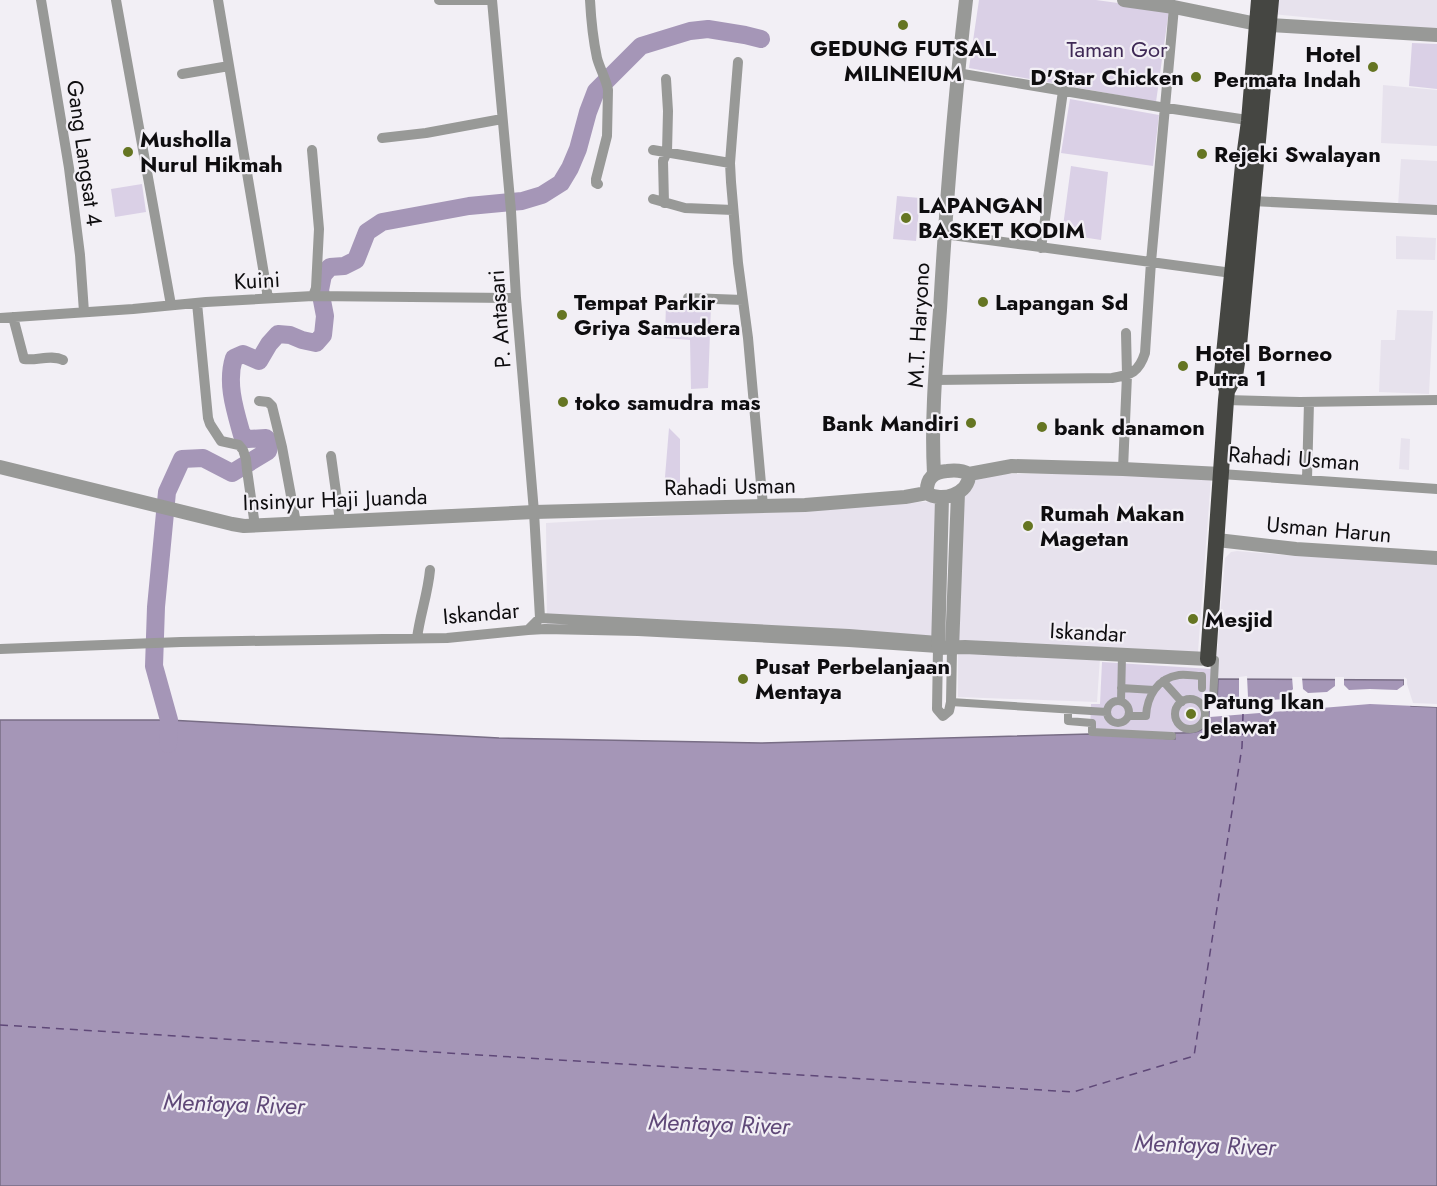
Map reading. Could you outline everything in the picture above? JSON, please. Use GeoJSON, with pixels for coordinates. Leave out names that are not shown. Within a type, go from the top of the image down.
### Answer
{"type":"FeatureCollection","features":[{"type":"Feature","properties":{"kind":"highway"},"geometry":{"type":"LineString","coordinates":[[1259,0],[1263,25]]}},
{"type":"Feature","properties":{"kind":"highway"},"geometry":{"type":"LineString","coordinates":[[1226,395],[1235,376],[1238,356],[1252,201],[1255,121],[1263,25],[1271,0]]}},
{"type":"Feature","properties":{"kind":"highway"},"geometry":{"type":"LineString","coordinates":[[1212,660],[1226,395],[1222,375],[1232,273],[1255,121]]}},
{"type":"Feature","properties":{"kind":"street","name":"Gang Langsat 4"},"geometry":{"type":"LineString","coordinates":[[41,0],[69,168],[80,255],[84,312]]}},
{"type":"Feature","properties":{"kind":"street"},"geometry":{"type":"LineString","coordinates":[[116,0],[171,305]]}},
{"type":"Feature","properties":{"kind":"street"},"geometry":{"type":"LineString","coordinates":[[218,0],[268,298]]}},
{"type":"Feature","properties":{"kind":"street"},"geometry":{"type":"LineString","coordinates":[[440,0],[492,0]]}},
{"type":"Feature","properties":{"kind":"street","name":"P. Antasari"},"geometry":{"type":"LineString","coordinates":[[492,0],[511,211],[540,618]]}},
{"type":"Feature","properties":{"kind":"street"},"geometry":{"type":"LineString","coordinates":[[590,0],[595,48],[608,90],[608,136],[596,179],[598,184]]}},
{"type":"Feature","properties":{"kind":"street","name":"M.T. Haryono"},"geometry":{"type":"LineString","coordinates":[[934,474],[932,441],[944,234],[957,73],[966,0]]}},
{"type":"Feature","properties":{"kind":"street"},"geometry":{"type":"LineString","coordinates":[[1124,0],[1174,7],[1263,25],[1437,35]]}},
{"type":"Feature","properties":{"kind":"street"},"geometry":{"type":"LineString","coordinates":[[935,380],[1112,378],[1127,375],[1142,363],[1145,353],[1174,7]]}},
{"type":"Feature","properties":{"kind":"street"},"geometry":{"type":"LineString","coordinates":[[738,62],[730,163],[763,506]]}},
{"type":"Feature","properties":{"kind":"street"},"geometry":{"type":"LineString","coordinates":[[182,74],[229,66]]}},
{"type":"Feature","properties":{"kind":"street"},"geometry":{"type":"LineString","coordinates":[[957,73],[1063,92],[1255,121]]}},
{"type":"Feature","properties":{"kind":"street"},"geometry":{"type":"LineString","coordinates":[[664,203],[663,161],[667,152],[668,111],[666,79]]}},
{"type":"Feature","properties":{"kind":"street"},"geometry":{"type":"LineString","coordinates":[[1041,248],[1063,92]]}},
{"type":"Feature","properties":{"kind":"street"},"geometry":{"type":"LineString","coordinates":[[382,138],[426,133],[502,119]]}},
{"type":"Feature","properties":{"kind":"street"},"geometry":{"type":"LineString","coordinates":[[312,150],[319,229],[315,296]]}},
{"type":"Feature","properties":{"kind":"street"},"geometry":{"type":"LineString","coordinates":[[653,150],[730,163]]}},
{"type":"Feature","properties":{"kind":"street"},"geometry":{"type":"LineString","coordinates":[[653,199],[685,208],[734,210]]}},
{"type":"Feature","properties":{"kind":"street"},"geometry":{"type":"LineString","coordinates":[[1252,201],[1437,210]]}},
{"type":"Feature","properties":{"kind":"street"},"geometry":{"type":"LineString","coordinates":[[944,234],[1232,273]]}},
{"type":"Feature","properties":{"kind":"street","name":"Kuini"},"geometry":{"type":"LineString","coordinates":[[0,318],[315,296],[516,298]]}},
{"type":"Feature","properties":{"kind":"street"},"geometry":{"type":"LineString","coordinates":[[688,298],[743,300]]}},
{"type":"Feature","properties":{"kind":"street"},"geometry":{"type":"LineString","coordinates":[[197,303],[210,423],[222,442],[241,447],[247,465],[255,526]]}},
{"type":"Feature","properties":{"kind":"street"},"geometry":{"type":"LineString","coordinates":[[14,317],[24,359],[54,357],[63,360]]}},
{"type":"Feature","properties":{"kind":"street"},"geometry":{"type":"LineString","coordinates":[[1123,469],[1127,375],[1126,333]]}},
{"type":"Feature","properties":{"kind":"street"},"geometry":{"type":"LineString","coordinates":[[1226,395],[1309,402],[1437,400]]}},
{"type":"Feature","properties":{"kind":"street"},"geometry":{"type":"LineString","coordinates":[[259,401],[268,402],[272,406],[296,523]]}},
{"type":"Feature","properties":{"kind":"street"},"geometry":{"type":"LineString","coordinates":[[1307,479],[1309,402]]}},
{"type":"Feature","properties":{"kind":"street"},"geometry":{"type":"LineString","coordinates":[[331,456],[340,521]]}},
{"type":"Feature","properties":{"kind":"street","name":"Rahadi Usman"},"geometry":{"type":"LineString","coordinates":[[934,474],[956,470],[969,474],[1012,466],[1123,469],[1437,489]]}},
{"type":"Feature","properties":{"kind":"street","name":"Insinyur Haji Juanda"},"geometry":{"type":"LineString","coordinates":[[0,467],[232,524],[255,526],[534,512]]}},
{"type":"Feature","properties":{"kind":"street"},"geometry":{"type":"LineString","coordinates":[[934,474],[927,484],[927,492],[933,497],[942,498],[958,493],[967,484],[969,474]]}},
{"type":"Feature","properties":{"kind":"street","name":"Rahadi Usman"},"geometry":{"type":"LineString","coordinates":[[534,512],[805,505],[906,497],[927,492]]}},
{"type":"Feature","properties":{"kind":"street"},"geometry":{"type":"LineString","coordinates":[[942,498],[949,645],[951,702],[949,711],[943,716],[937,709],[949,645],[958,493]]}},
{"type":"Feature","properties":{"kind":"street","name":"Usman Harun"},"geometry":{"type":"LineString","coordinates":[[1217,540],[1296,549],[1437,558]]}},
{"type":"Feature","properties":{"kind":"street"},"geometry":{"type":"LineString","coordinates":[[417,638],[419,621],[429,585],[430,570]]}},
{"type":"Feature","properties":{"kind":"street"},"geometry":{"type":"LineString","coordinates":[[528,630],[540,618]]}},
{"type":"Feature","properties":{"kind":"street","name":"Iskandar"},"geometry":{"type":"LineString","coordinates":[[540,618],[849,634],[949,645]]}},
{"type":"Feature","properties":{"kind":"street","name":"Iskandar"},"geometry":{"type":"LineString","coordinates":[[0,649],[447,638],[528,630],[650,632],[949,645],[1212,660]]}},
{"type":"Feature","properties":{"kind":"street"},"geometry":{"type":"LineString","coordinates":[[1121,701],[1122,655]]}},
{"type":"Feature","properties":{"kind":"street"},"geometry":{"type":"LineString","coordinates":[[1212,660],[1213,701]]}},
{"type":"Feature","properties":{"kind":"street"},"geometry":{"type":"LineString","coordinates":[[1129,716],[1146,716],[1148,700],[1154,690],[1169,678],[1181,675],[1202,676],[1202,687]]}},
{"type":"Feature","properties":{"kind":"street"},"geometry":{"type":"LineString","coordinates":[[1163,681],[1182,702]]}},
{"type":"Feature","properties":{"kind":"street"},"geometry":{"type":"LineString","coordinates":[[1121,688],[1154,690]]}},
{"type":"Feature","properties":{"kind":"street"},"geometry":{"type":"LineString","coordinates":[[1121,701],[1127,705],[1130,712],[1124,722],[1117,723],[1110,720],[1107,712],[1110,704],[1121,701]]}},
{"type":"Feature","properties":{"kind":"street"},"geometry":{"type":"LineString","coordinates":[[951,702],[1107,712]]}},
{"type":"Feature","properties":{"kind":"street"},"geometry":{"type":"LineString","coordinates":[[1068,710],[1068,721],[1092,723],[1092,732],[1172,736]]}},
{"type":"Feature","properties":{"kind":"shaded area"},"geometry":{"type":"Polygon","coordinates":[[[1274,0],[1437,0],[1437,30],[1272,14],[1274,0]]]}},
{"type":"Feature","properties":{"kind":"shaded area"},"geometry":{"type":"Polygon","coordinates":[[[1383,85],[1437,90],[1437,146],[1381,143],[1383,85]]]}},
{"type":"Feature","properties":{"kind":"shaded area"},"geometry":{"type":"Polygon","coordinates":[[[1401,159],[1437,161],[1437,207],[1398,206],[1401,159]]]}},
{"type":"Feature","properties":{"kind":"shaded area"},"geometry":{"type":"Polygon","coordinates":[[[1396,236],[1436,238],[1435,260],[1396,259],[1396,236]]]}},
{"type":"Feature","properties":{"kind":"shaded area"},"geometry":{"type":"Polygon","coordinates":[[[1397,310],[1433,311],[1429,394],[1379,392],[1381,340],[1395,340],[1397,310]]]}},
{"type":"Feature","properties":{"kind":"shaded area"},"geometry":{"type":"Polygon","coordinates":[[[1401,438],[1410,439],[1409,470],[1399,469],[1401,438]]]}},
{"type":"Feature","properties":{"kind":"shaded area"},"geometry":{"type":"Polygon","coordinates":[[[1137,473],[1211,478],[1198,652],[958,642],[963,496],[975,479],[1001,474],[1137,473]]]}},
{"type":"Feature","properties":{"kind":"shaded area"},"geometry":{"type":"Polygon","coordinates":[[[938,501],[934,641],[547,625],[546,523],[938,501]]]}},
{"type":"Feature","properties":{"kind":"shaded area"},"geometry":{"type":"Polygon","coordinates":[[[1231,552],[1437,562],[1437,707],[1370,704],[1210,717],[1212,667],[1217,653],[1225,558],[1231,552]]]}},
{"type":"Feature","properties":{"kind":"shaded area"},"geometry":{"type":"Polygon","coordinates":[[[958,650],[1100,658],[1097,702],[958,697],[958,650]]]}},
{"type":"Feature","properties":{"kind":"green space","name":"Taman Gor"},"geometry":{"type":"Polygon","coordinates":[[[979,0],[1096,0],[1169,10],[1156,102],[969,68],[979,0]]]}},
{"type":"Feature","properties":{"kind":"green space"},"geometry":{"type":"Polygon","coordinates":[[[1412,43],[1437,44],[1437,89],[1409,86],[1412,43]]]}},
{"type":"Feature","properties":{"kind":"green space"},"geometry":{"type":"Polygon","coordinates":[[[1070,99],[1159,115],[1153,166],[1061,153],[1070,99]]]}},
{"type":"Feature","properties":{"kind":"green space"},"geometry":{"type":"Polygon","coordinates":[[[1071,166],[1108,172],[1101,240],[1062,234],[1071,166]]]}},
{"type":"Feature","properties":{"kind":"green space"},"geometry":{"type":"Polygon","coordinates":[[[142,184],[146,212],[115,217],[111,189],[142,184]]]}},
{"type":"Feature","properties":{"kind":"green space","name":"LAPANGAN BASKET KODIM"},"geometry":{"type":"Polygon","coordinates":[[[897,196],[920,198],[916,241],[893,239],[897,196]]]}},
{"type":"Feature","properties":{"kind":"green space"},"geometry":{"type":"Polygon","coordinates":[[[666,303],[711,305],[708,388],[691,389],[690,340],[665,338],[666,303]]]}},
{"type":"Feature","properties":{"kind":"green space"},"geometry":{"type":"Polygon","coordinates":[[[669,428],[680,439],[680,489],[664,489],[669,428]]]}},
{"type":"Feature","properties":{"kind":"green space"},"geometry":{"type":"Polygon","coordinates":[[[1102,662],[1211,669],[1207,724],[1194,733],[1176,733],[1175,739],[1090,734],[1091,704],[1100,704],[1102,662]]]}},
{"type":"Feature","properties":{"kind":"water","name":"Mentaya River"},"geometry":{"type":"Polygon","coordinates":[[[1218,679],[1404,680],[1411,706],[1437,707],[1437,1186],[0,1186],[0,720],[169,720],[499,738],[761,743],[1090,734],[1175,739],[1175,733],[1192,733],[1205,726],[1209,703],[1217,703],[1218,679]]]}},
{"type":"Feature","properties":{"kind":"pier"},"geometry":{"type":"Polygon","coordinates":[[[1247,676],[1248,697],[1257,701],[1285,699],[1293,689],[1292,677],[1302,677],[1303,689],[1308,693],[1327,692],[1335,686],[1335,677],[1344,677],[1344,685],[1349,690],[1397,690],[1404,685],[1404,677],[1407,679],[1413,703],[1437,704],[1437,707],[1370,704],[1210,717],[1210,705],[1233,704],[1239,697],[1239,677],[1247,676]]]}},
{"type":"Feature","properties":{"kind":"waterway"},"geometry":{"type":"LineString","coordinates":[[168,744],[169,720],[154,666],[156,607],[167,492],[182,459],[203,458],[232,473],[268,451],[270,442],[266,438],[248,439],[242,435],[231,387],[234,358],[243,354],[259,361],[278,334],[316,343],[323,335],[325,316],[320,290],[323,275],[330,267],[344,266],[356,260],[367,232],[382,222],[469,206],[522,201],[542,195],[561,183],[578,149],[596,91],[641,46],[690,31],[708,29],[761,39]]}},
{"type":"Feature","properties":{"kind":"ferry route"},"geometry":{"type":"LineString","coordinates":[[0,1025],[1073,1092],[1194,1056],[1242,747],[1243,714]]}},
{"type":"Feature","properties":{"kind":"place","name":"GEDUNG FUTSAL MILINEIUM"},"geometry":{"type":"Point","coordinates":[903,25]}},
{"type":"Feature","properties":{"kind":"place","name":"Hotel Permata Indah"},"geometry":{"type":"Point","coordinates":[1373,67]}},
{"type":"Feature","properties":{"kind":"place","name":"D'Star Chicken"},"geometry":{"type":"Point","coordinates":[1196,77]}},
{"type":"Feature","properties":{"kind":"place","name":"Musholla Nurul Hikmah"},"geometry":{"type":"Point","coordinates":[128,152]}},
{"type":"Feature","properties":{"kind":"place","name":"Rejeki Swalayan"},"geometry":{"type":"Point","coordinates":[1202,154]}},
{"type":"Feature","properties":{"kind":"place","name":"LAPANGAN BASKET KODIM"},"geometry":{"type":"Point","coordinates":[906,218]}},
{"type":"Feature","properties":{"kind":"place","name":"Lapangan Sd"},"geometry":{"type":"Point","coordinates":[983,302]}},
{"type":"Feature","properties":{"kind":"place","name":"Tempat Parkir Griya Samudera"},"geometry":{"type":"Point","coordinates":[562,315]}},
{"type":"Feature","properties":{"kind":"place","name":"Hotel Borneo Putra 1"},"geometry":{"type":"Point","coordinates":[1183,366]}},
{"type":"Feature","properties":{"kind":"place","name":"toko samudra mas"},"geometry":{"type":"Point","coordinates":[563,402]}},
{"type":"Feature","properties":{"kind":"place","name":"Bank Mandiri"},"geometry":{"type":"Point","coordinates":[971,423]}},
{"type":"Feature","properties":{"kind":"place","name":"bank danamon"},"geometry":{"type":"Point","coordinates":[1042,427]}},
{"type":"Feature","properties":{"kind":"place","name":"Rumah Makan Magetan"},"geometry":{"type":"Point","coordinates":[1028,526]}},
{"type":"Feature","properties":{"kind":"place","name":"Mesjid"},"geometry":{"type":"Point","coordinates":[1193,619]}},
{"type":"Feature","properties":{"kind":"place","name":"Pusat Perbelanjaan Mentaya"},"geometry":{"type":"Point","coordinates":[743,679]}},
{"type":"Feature","properties":{"kind":"place","name":"Patung Ikan Jelawat"},"geometry":{"type":"Point","coordinates":[1191,714]}}]}
